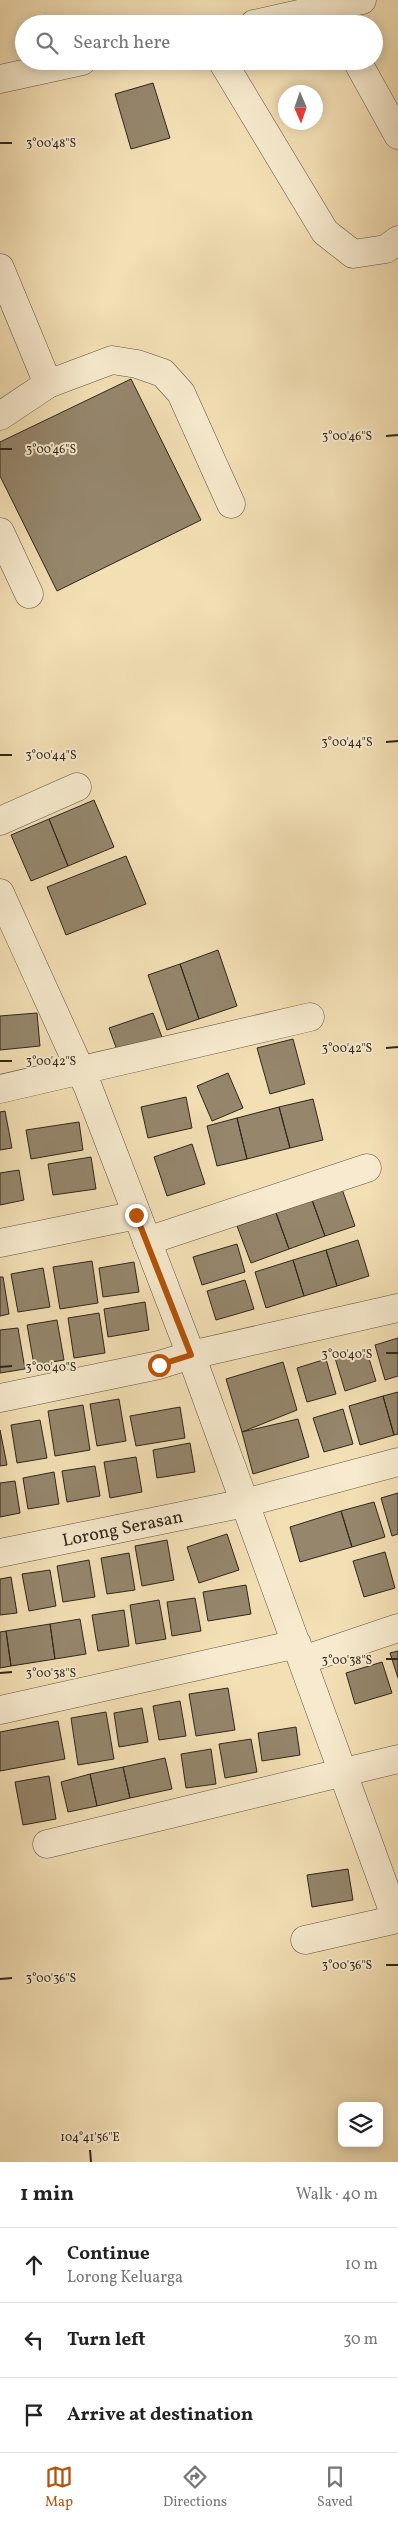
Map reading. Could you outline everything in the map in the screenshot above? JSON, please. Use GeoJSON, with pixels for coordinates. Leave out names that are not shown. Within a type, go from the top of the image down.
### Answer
{"type":"FeatureCollection","features":[{"type":"Feature","properties":{"kind":"street"},"geometry":{"type":"LineString","coordinates":[[333,15],[362,0]]}},
{"type":"Feature","properties":{"kind":"street"},"geometry":{"type":"LineString","coordinates":[[0,79],[41,70]]}},
{"type":"Feature","properties":{"kind":"street"},"geometry":{"type":"LineString","coordinates":[[227,70],[325,232],[353,254],[386,249],[398,240]]}},
{"type":"Feature","properties":{"kind":"street"},"geometry":{"type":"LineString","coordinates":[[362,70],[398,135]]}},
{"type":"Feature","properties":{"kind":"street"},"geometry":{"type":"LineString","coordinates":[[0,268],[48,384]]}},
{"type":"Feature","properties":{"kind":"street"},"geometry":{"type":"LineString","coordinates":[[0,416],[48,384],[112,360],[137,364],[162,373],[182,393],[231,504]]}},
{"type":"Feature","properties":{"kind":"street"},"geometry":{"type":"LineString","coordinates":[[0,532],[28,594]]}},
{"type":"Feature","properties":{"kind":"street"},"geometry":{"type":"LineString","coordinates":[[0,821],[77,787]]}},
{"type":"Feature","properties":{"kind":"street"},"geometry":{"type":"LineString","coordinates":[[0,893],[82,1072],[191,1355],[397,1919],[305,1940]]}},
{"type":"Feature","properties":{"kind":"street"},"geometry":{"type":"LineString","coordinates":[[0,1089],[82,1072],[310,1018]]}},
{"type":"Feature","properties":{"kind":"street"},"geometry":{"type":"LineString","coordinates":[[147,1241],[367,1168]]}},
{"type":"Feature","properties":{"kind":"street"},"geometry":{"type":"LineString","coordinates":[[0,1243],[136,1215]]}},
{"type":"Feature","properties":{"kind":"street"},"geometry":{"type":"LineString","coordinates":[[0,1398],[159,1365],[191,1355],[398,1308]]}},
{"type":"Feature","properties":{"kind":"street","name":"Lorong Serasan"},"geometry":{"type":"LineString","coordinates":[[0,1553],[245,1503],[398,1462]]}},
{"type":"Feature","properties":{"kind":"street"},"geometry":{"type":"LineString","coordinates":[[0,1710],[300,1652],[398,1628]]}},
{"type":"Feature","properties":{"kind":"street"},"geometry":{"type":"LineString","coordinates":[[47,1844],[342,1771],[398,1759]]}},
{"type":"Feature","properties":{"kind":"building"},"geometry":{"type":"Polygon","coordinates":[[[153,83],[170,138],[131,149],[115,94],[153,83]]]}},
{"type":"Feature","properties":{"kind":"building"},"geometry":{"type":"Polygon","coordinates":[[[131,379],[201,520],[57,591],[0,476],[0,442],[131,379]]]}},
{"type":"Feature","properties":{"kind":"building"},"geometry":{"type":"Polygon","coordinates":[[[94,800],[114,847],[68,866],[49,819],[94,800]]]}},
{"type":"Feature","properties":{"kind":"building"},"geometry":{"type":"Polygon","coordinates":[[[49,819],[68,866],[31,881],[11,835],[49,819]]]}},
{"type":"Feature","properties":{"kind":"building"},"geometry":{"type":"Polygon","coordinates":[[[126,856],[146,904],[66,935],[47,887],[126,856]]]}},
{"type":"Feature","properties":{"kind":"building"},"geometry":{"type":"Polygon","coordinates":[[[218,950],[237,1006],[199,1019],[180,964],[218,950]]]}},
{"type":"Feature","properties":{"kind":"building"},"geometry":{"type":"Polygon","coordinates":[[[180,964],[199,1019],[167,1030],[148,975],[180,964]]]}},
{"type":"Feature","properties":{"kind":"building"},"geometry":{"type":"Polygon","coordinates":[[[37,1013],[40,1046],[0,1050],[0,1016],[37,1013]]]}},
{"type":"Feature","properties":{"kind":"building"},"geometry":{"type":"Polygon","coordinates":[[[153,1013],[163,1040],[119,1056],[109,1028],[153,1013]]]}},
{"type":"Feature","properties":{"kind":"building"},"geometry":{"type":"Polygon","coordinates":[[[293,1039],[305,1084],[270,1094],[257,1048],[293,1039]]]}},
{"type":"Feature","properties":{"kind":"building"},"geometry":{"type":"Polygon","coordinates":[[[228,1073],[243,1108],[212,1121],[197,1086],[228,1073]]]}},
{"type":"Feature","properties":{"kind":"building"},"geometry":{"type":"Polygon","coordinates":[[[186,1097],[192,1128],[148,1138],[141,1107],[186,1097]]]}},
{"type":"Feature","properties":{"kind":"building"},"geometry":{"type":"Polygon","coordinates":[[[313,1099],[323,1140],[290,1148],[279,1107],[313,1099]]]}},
{"type":"Feature","properties":{"kind":"building"},"geometry":{"type":"Polygon","coordinates":[[[279,1107],[290,1148],[247,1159],[237,1118],[279,1107]]]}},
{"type":"Feature","properties":{"kind":"building"},"geometry":{"type":"Polygon","coordinates":[[[5,1111],[12,1148],[0,1150],[0,1112],[5,1111]]]}},
{"type":"Feature","properties":{"kind":"building"},"geometry":{"type":"Polygon","coordinates":[[[237,1118],[247,1159],[217,1166],[207,1126],[237,1118]]]}},
{"type":"Feature","properties":{"kind":"building"},"geometry":{"type":"Polygon","coordinates":[[[79,1122],[83,1150],[31,1159],[26,1130],[79,1122]]]}},
{"type":"Feature","properties":{"kind":"building"},"geometry":{"type":"Polygon","coordinates":[[[192,1144],[205,1184],[167,1196],[154,1157],[192,1144]]]}},
{"type":"Feature","properties":{"kind":"building"},"geometry":{"type":"Polygon","coordinates":[[[91,1157],[96,1189],[53,1195],[48,1164],[91,1157]]]}},
{"type":"Feature","properties":{"kind":"building"},"geometry":{"type":"Polygon","coordinates":[[[19,1170],[24,1200],[0,1205],[0,1173],[19,1170]]]}},
{"type":"Feature","properties":{"kind":"building"},"geometry":{"type":"Polygon","coordinates":[[[342,1189],[355,1226],[325,1236],[312,1200],[342,1189]]]}},
{"type":"Feature","properties":{"kind":"building"},"geometry":{"type":"Polygon","coordinates":[[[312,1200],[325,1236],[289,1249],[276,1213],[312,1200]]]}},
{"type":"Feature","properties":{"kind":"building"},"geometry":{"type":"Polygon","coordinates":[[[276,1213],[289,1249],[251,1263],[237,1226],[276,1213]]]}},
{"type":"Feature","properties":{"kind":"building"},"geometry":{"type":"Polygon","coordinates":[[[358,1240],[369,1276],[337,1286],[326,1250],[358,1240]]]}},
{"type":"Feature","properties":{"kind":"building"},"geometry":{"type":"Polygon","coordinates":[[[237,1244],[245,1272],[202,1285],[193,1257],[237,1244]]]}},
{"type":"Feature","properties":{"kind":"building"},"geometry":{"type":"Polygon","coordinates":[[[326,1250],[337,1286],[304,1296],[293,1260],[326,1250]]]}},
{"type":"Feature","properties":{"kind":"building"},"geometry":{"type":"Polygon","coordinates":[[[293,1260],[304,1296],[266,1308],[255,1272],[293,1260]]]}},
{"type":"Feature","properties":{"kind":"building"},"geometry":{"type":"Polygon","coordinates":[[[92,1261],[98,1303],[60,1309],[53,1267],[92,1261]]]}},
{"type":"Feature","properties":{"kind":"building"},"geometry":{"type":"Polygon","coordinates":[[[134,1262],[139,1292],[103,1297],[99,1268],[134,1262]]]}},
{"type":"Feature","properties":{"kind":"building"},"geometry":{"type":"Polygon","coordinates":[[[43,1268],[50,1307],[18,1312],[11,1274],[43,1268]]]}},
{"type":"Feature","properties":{"kind":"building"},"geometry":{"type":"Polygon","coordinates":[[[0,1277],[3,1277],[9,1314],[0,1316],[0,1277]]]}},
{"type":"Feature","properties":{"kind":"building"},"geometry":{"type":"Polygon","coordinates":[[[245,1280],[254,1309],[216,1320],[207,1291],[245,1280]]]}},
{"type":"Feature","properties":{"kind":"building"},"geometry":{"type":"Polygon","coordinates":[[[145,1302],[149,1330],[108,1337],[104,1309],[145,1302]]]}},
{"type":"Feature","properties":{"kind":"building"},"geometry":{"type":"Polygon","coordinates":[[[99,1313],[105,1353],[74,1358],[68,1318],[99,1313]]]}},
{"type":"Feature","properties":{"kind":"building"},"geometry":{"type":"Polygon","coordinates":[[[57,1320],[64,1360],[34,1365],[27,1325],[57,1320]]]}},
{"type":"Feature","properties":{"kind":"building"},"geometry":{"type":"Polygon","coordinates":[[[18,1328],[25,1369],[0,1373],[0,1330],[18,1328]]]}},
{"type":"Feature","properties":{"kind":"building"},"geometry":{"type":"Polygon","coordinates":[[[398,1338],[398,1376],[385,1380],[375,1345],[398,1338]]]}},
{"type":"Feature","properties":{"kind":"building"},"geometry":{"type":"Polygon","coordinates":[[[366,1349],[376,1381],[345,1391],[335,1358],[366,1349]]]}},
{"type":"Feature","properties":{"kind":"building"},"geometry":{"type":"Polygon","coordinates":[[[326,1359],[336,1394],[307,1402],[297,1368],[326,1359]]]}},
{"type":"Feature","properties":{"kind":"building"},"geometry":{"type":"Polygon","coordinates":[[[283,1362],[297,1410],[242,1432],[226,1379],[283,1362]]]}},
{"type":"Feature","properties":{"kind":"building"},"geometry":{"type":"Polygon","coordinates":[[[398,1392],[398,1434],[394,1435],[383,1396],[398,1392]]]}},
{"type":"Feature","properties":{"kind":"building"},"geometry":{"type":"Polygon","coordinates":[[[383,1396],[394,1435],[360,1445],[349,1406],[383,1396]]]}},
{"type":"Feature","properties":{"kind":"building"},"geometry":{"type":"Polygon","coordinates":[[[119,1399],[126,1441],[97,1446],[90,1404],[119,1399]]]}},
{"type":"Feature","properties":{"kind":"building"},"geometry":{"type":"Polygon","coordinates":[[[83,1405],[90,1450],[55,1456],[48,1411],[83,1405]]]}},
{"type":"Feature","properties":{"kind":"building"},"geometry":{"type":"Polygon","coordinates":[[[180,1407],[185,1438],[136,1446],[130,1416],[180,1407]]]}},
{"type":"Feature","properties":{"kind":"building"},"geometry":{"type":"Polygon","coordinates":[[[343,1409],[353,1444],[324,1452],[313,1418],[343,1409]]]}},
{"type":"Feature","properties":{"kind":"building"},"geometry":{"type":"Polygon","coordinates":[[[298,1419],[309,1457],[253,1474],[242,1432],[298,1419]]]}},
{"type":"Feature","properties":{"kind":"building"},"geometry":{"type":"Polygon","coordinates":[[[40,1420],[47,1458],[17,1463],[11,1425],[40,1420]]]}},
{"type":"Feature","properties":{"kind":"building"},"geometry":{"type":"Polygon","coordinates":[[[0,1430],[7,1465],[0,1466],[0,1430]]]}},
{"type":"Feature","properties":{"kind":"building"},"geometry":{"type":"Polygon","coordinates":[[[190,1443],[195,1472],[157,1478],[153,1450],[190,1443]]]}},
{"type":"Feature","properties":{"kind":"building"},"geometry":{"type":"Polygon","coordinates":[[[136,1457],[142,1492],[110,1498],[104,1462],[136,1457]]]}},
{"type":"Feature","properties":{"kind":"building"},"geometry":{"type":"Polygon","coordinates":[[[95,1466],[100,1496],[67,1502],[62,1471],[95,1466]]]}},
{"type":"Feature","properties":{"kind":"building"},"geometry":{"type":"Polygon","coordinates":[[[54,1472],[59,1504],[28,1509],[23,1478],[54,1472]]]}},
{"type":"Feature","properties":{"kind":"building"},"geometry":{"type":"Polygon","coordinates":[[[15,1481],[20,1513],[0,1517],[0,1483],[15,1481]]]}},
{"type":"Feature","properties":{"kind":"building"},"geometry":{"type":"Polygon","coordinates":[[[398,1493],[398,1534],[392,1536],[381,1498],[398,1493]]]}},
{"type":"Feature","properties":{"kind":"building"},"geometry":{"type":"Polygon","coordinates":[[[374,1502],[385,1537],[352,1547],[341,1511],[374,1502]]]}},
{"type":"Feature","properties":{"kind":"building"},"geometry":{"type":"Polygon","coordinates":[[[341,1511],[352,1547],[300,1562],[290,1527],[341,1511]]]}},
{"type":"Feature","properties":{"kind":"building"},"geometry":{"type":"Polygon","coordinates":[[[227,1534],[239,1570],[199,1583],[187,1547],[227,1534]]]}},
{"type":"Feature","properties":{"kind":"building"},"geometry":{"type":"Polygon","coordinates":[[[167,1540],[174,1580],[142,1586],[135,1546],[167,1540]]]}},
{"type":"Feature","properties":{"kind":"building"},"geometry":{"type":"Polygon","coordinates":[[[385,1552],[395,1588],[364,1597],[353,1561],[385,1552]]]}},
{"type":"Feature","properties":{"kind":"building"},"geometry":{"type":"Polygon","coordinates":[[[129,1553],[135,1590],[107,1594],[101,1558],[129,1553]]]}},
{"type":"Feature","properties":{"kind":"building"},"geometry":{"type":"Polygon","coordinates":[[[89,1560],[95,1597],[63,1602],[57,1566],[89,1560]]]}},
{"type":"Feature","properties":{"kind":"building"},"geometry":{"type":"Polygon","coordinates":[[[50,1570],[56,1606],[29,1611],[22,1574],[50,1570]]]}},
{"type":"Feature","properties":{"kind":"building"},"geometry":{"type":"Polygon","coordinates":[[[11,1577],[17,1613],[0,1615],[0,1579],[11,1577]]]}},
{"type":"Feature","properties":{"kind":"building"},"geometry":{"type":"Polygon","coordinates":[[[246,1585],[251,1614],[208,1621],[203,1592],[246,1585]]]}},
{"type":"Feature","properties":{"kind":"building"},"geometry":{"type":"Polygon","coordinates":[[[195,1598],[201,1631],[172,1636],[167,1602],[195,1598]]]}},
{"type":"Feature","properties":{"kind":"building"},"geometry":{"type":"Polygon","coordinates":[[[159,1600],[166,1639],[136,1644],[130,1605],[159,1600]]]}},
{"type":"Feature","properties":{"kind":"building"},"geometry":{"type":"Polygon","coordinates":[[[124,1610],[129,1646],[98,1651],[92,1615],[124,1610]]]}},
{"type":"Feature","properties":{"kind":"building"},"geometry":{"type":"Polygon","coordinates":[[[80,1619],[86,1654],[55,1659],[50,1624],[80,1619]]]}},
{"type":"Feature","properties":{"kind":"building"},"geometry":{"type":"Polygon","coordinates":[[[50,1624],[55,1659],[11,1666],[6,1631],[50,1624]]]}},
{"type":"Feature","properties":{"kind":"building"},"geometry":{"type":"Polygon","coordinates":[[[6,1631],[11,1666],[0,1668],[0,1632],[6,1631]]]}},
{"type":"Feature","properties":{"kind":"building"},"geometry":{"type":"Polygon","coordinates":[[[398,1651],[398,1678],[390,1653],[398,1651]]]}},
{"type":"Feature","properties":{"kind":"building"},"geometry":{"type":"Polygon","coordinates":[[[382,1662],[392,1693],[355,1704],[346,1673],[382,1662]]]}},
{"type":"Feature","properties":{"kind":"building"},"geometry":{"type":"Polygon","coordinates":[[[228,1688],[235,1730],[196,1736],[189,1694],[228,1688]]]}},
{"type":"Feature","properties":{"kind":"building"},"geometry":{"type":"Polygon","coordinates":[[[180,1701],[186,1736],[159,1740],[153,1706],[180,1701]]]}},
{"type":"Feature","properties":{"kind":"building"},"geometry":{"type":"Polygon","coordinates":[[[142,1708],[148,1742],[119,1747],[114,1713],[142,1708]]]}},
{"type":"Feature","properties":{"kind":"building"},"geometry":{"type":"Polygon","coordinates":[[[106,1712],[114,1759],[78,1765],[71,1718],[106,1712]]]}},
{"type":"Feature","properties":{"kind":"building"},"geometry":{"type":"Polygon","coordinates":[[[58,1721],[65,1759],[0,1771],[0,1732],[58,1721]]]}},
{"type":"Feature","properties":{"kind":"building"},"geometry":{"type":"Polygon","coordinates":[[[296,1727],[300,1755],[262,1761],[258,1733],[296,1727]]]}},
{"type":"Feature","properties":{"kind":"building"},"geometry":{"type":"Polygon","coordinates":[[[251,1739],[257,1772],[225,1778],[219,1744],[251,1739]]]}},
{"type":"Feature","properties":{"kind":"building"},"geometry":{"type":"Polygon","coordinates":[[[211,1749],[216,1784],[186,1788],[181,1754],[211,1749]]]}},
{"type":"Feature","properties":{"kind":"building"},"geometry":{"type":"Polygon","coordinates":[[[165,1758],[172,1789],[130,1798],[123,1767],[165,1758]]]}},
{"type":"Feature","properties":{"kind":"building"},"geometry":{"type":"Polygon","coordinates":[[[123,1767],[130,1798],[97,1806],[90,1774],[123,1767]]]}},
{"type":"Feature","properties":{"kind":"building"},"geometry":{"type":"Polygon","coordinates":[[[90,1774],[97,1806],[68,1812],[61,1782],[90,1774]]]}},
{"type":"Feature","properties":{"kind":"building"},"geometry":{"type":"Polygon","coordinates":[[[49,1776],[56,1819],[23,1825],[15,1782],[49,1776]]]}},
{"type":"Feature","properties":{"kind":"building"},"geometry":{"type":"Polygon","coordinates":[[[348,1869],[353,1900],[312,1907],[307,1875],[348,1869]]]}},
{"type":"Feature","properties":{"kind":"route"},"geometry":{"type":"LineString","coordinates":[[136,1215],[191,1355],[159,1365]]}}]}
